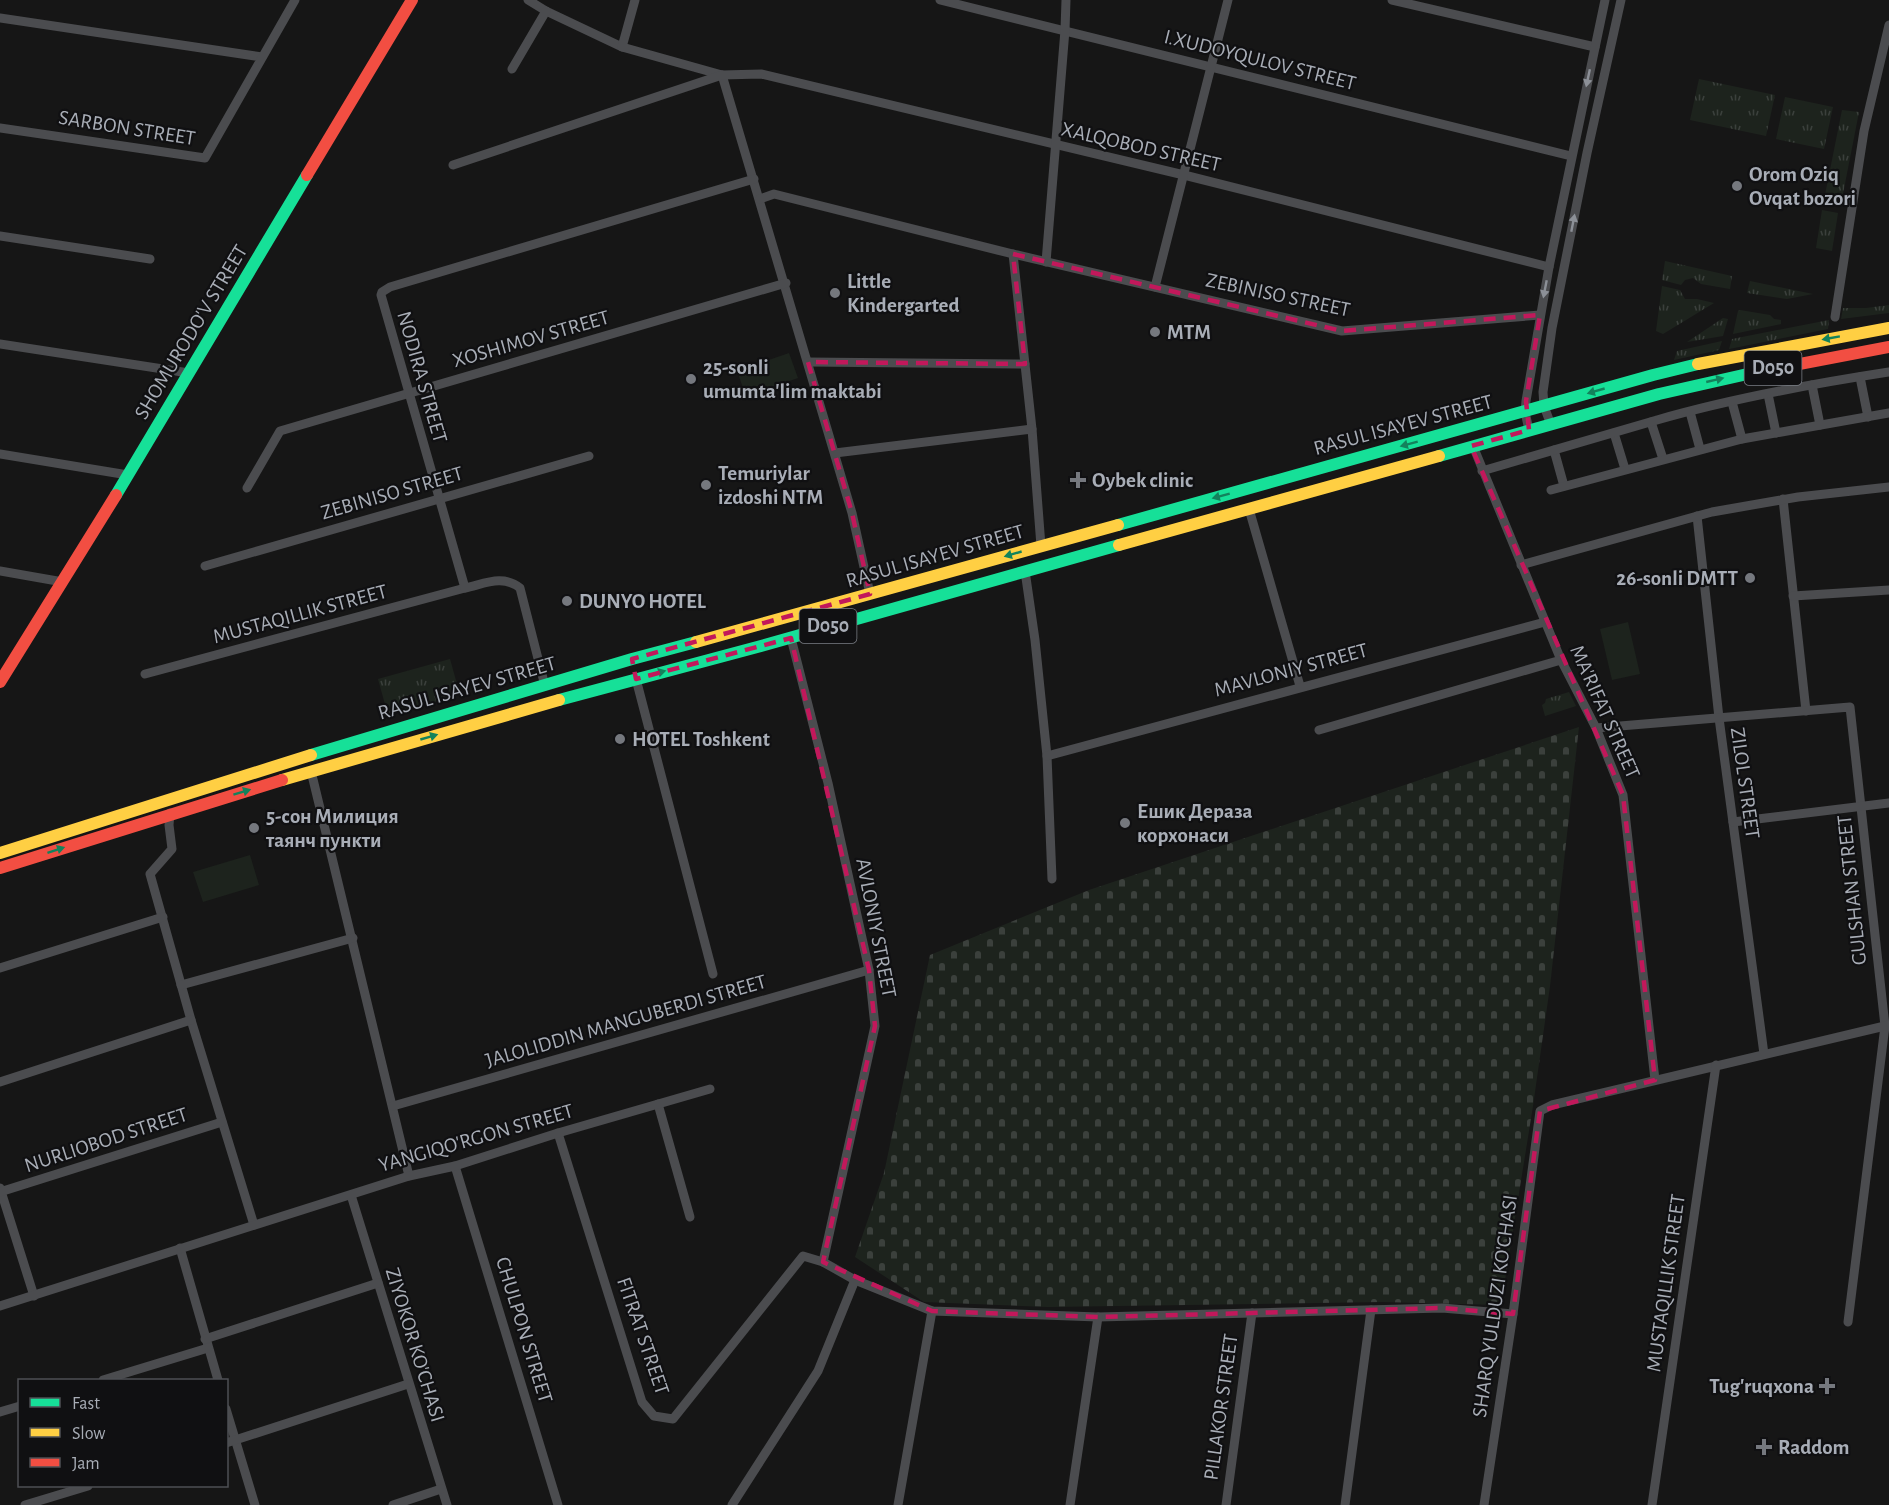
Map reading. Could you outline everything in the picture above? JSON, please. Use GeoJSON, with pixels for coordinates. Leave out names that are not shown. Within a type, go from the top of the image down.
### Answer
{"type":"FeatureCollection","features":[{"type":"Feature","properties":{"kind":"main road","name":"SHOMURODO'V STREET"},"geometry":{"type":"LineString","coordinates":[[1,679],[129,475],[412,0]]}},
{"type":"Feature","properties":{"kind":"main road","name":"RASUL ISAYEV STREET"},"geometry":{"type":"LineString","coordinates":[[0,853],[303,757],[632,659],[1687,366],[1889,328]]}},
{"type":"Feature","properties":{"kind":"main road","name":"RASUL ISAYEV STREET"},"geometry":{"type":"LineString","coordinates":[[0,868],[311,771],[1529,430],[1697,384],[1889,347]]}},
{"type":"Feature","properties":{"kind":"main road"},"geometry":{"type":"LineString","coordinates":[[632,659],[636,679]]}},
{"type":"Feature","properties":{"kind":"street","name":"SARBON STREET"},"geometry":{"type":"LineString","coordinates":[[0,128],[205,158],[295,0]]}},
{"type":"Feature","properties":{"kind":"street"},"geometry":{"type":"LineString","coordinates":[[528,0],[622,47],[722,75]]}},
{"type":"Feature","properties":{"kind":"street"},"geometry":{"type":"LineString","coordinates":[[622,47],[634,0]]}},
{"type":"Feature","properties":{"kind":"street","name":"I.ХUDOYQULOV STREET"},"geometry":{"type":"LineString","coordinates":[[940,0],[1571,156]]}},
{"type":"Feature","properties":{"kind":"street"},"geometry":{"type":"LineString","coordinates":[[1046,262],[1066,0]]}},
{"type":"Feature","properties":{"kind":"street"},"geometry":{"type":"LineString","coordinates":[[1155,288],[1228,0]]}},
{"type":"Feature","properties":{"kind":"street"},"geometry":{"type":"LineString","coordinates":[[1392,0],[1595,47]]}},
{"type":"Feature","properties":{"kind":"street"},"geometry":{"type":"LineString","coordinates":[[1529,430],[1525,412],[1527,389],[1540,314],[1605,0]]}},
{"type":"Feature","properties":{"kind":"street"},"geometry":{"type":"LineString","coordinates":[[1551,425],[1544,406],[1543,392],[1554,315],[1621,0]]}},
{"type":"Feature","properties":{"kind":"street"},"geometry":{"type":"LineString","coordinates":[[512,69],[546,11]]}},
{"type":"Feature","properties":{"kind":"street"},"geometry":{"type":"LineString","coordinates":[[0,18],[262,57]]}},
{"type":"Feature","properties":{"kind":"street"},"geometry":{"type":"LineString","coordinates":[[1835,317],[1864,131],[1889,25]]}},
{"type":"Feature","properties":{"kind":"street","name":"ХALQOBOD STREET"},"geometry":{"type":"LineString","coordinates":[[722,75],[760,74],[1184,175],[1549,267]]}},
{"type":"Feature","properties":{"kind":"street"},"geometry":{"type":"LineString","coordinates":[[453,165],[722,75]]}},
{"type":"Feature","properties":{"kind":"street"},"geometry":{"type":"LineString","coordinates":[[722,75],[835,453],[852,513],[870,594]]}},
{"type":"Feature","properties":{"kind":"street","name":"NODIRA STREET"},"geometry":{"type":"LineString","coordinates":[[465,588],[381,296],[385,290],[401,283],[754,179]]}},
{"type":"Feature","properties":{"kind":"street","name":"ZEBINISO STREET"},"geometry":{"type":"LineString","coordinates":[[760,199],[774,194],[1046,262],[1342,331],[1540,314],[1546,309],[1554,315]]}},
{"type":"Feature","properties":{"kind":"street"},"geometry":{"type":"LineString","coordinates":[[0,236],[150,259]]}},
{"type":"Feature","properties":{"kind":"street"},"geometry":{"type":"LineString","coordinates":[[1013,254],[1032,429],[1041,546]]}},
{"type":"Feature","properties":{"kind":"street","name":"XOSHIMOV STREET"},"geometry":{"type":"LineString","coordinates":[[247,488],[280,431],[786,283]]}},
{"type":"Feature","properties":{"kind":"street"},"geometry":{"type":"LineString","coordinates":[[0,344],[189,373]]}},
{"type":"Feature","properties":{"kind":"street"},"geometry":{"type":"LineString","coordinates":[[808,362],[1025,364]]}},
{"type":"Feature","properties":{"kind":"street"},"geometry":{"type":"LineString","coordinates":[[1482,471],[1690,412],[1812,385],[1889,372]]}},
{"type":"Feature","properties":{"kind":"street"},"geometry":{"type":"LineString","coordinates":[[1860,376],[1868,417]]}},
{"type":"Feature","properties":{"kind":"street"},"geometry":{"type":"LineString","coordinates":[[1812,385],[1820,425]]}},
{"type":"Feature","properties":{"kind":"street"},"geometry":{"type":"LineString","coordinates":[[1768,394],[1776,433]]}},
{"type":"Feature","properties":{"kind":"street"},"geometry":{"type":"LineString","coordinates":[[1732,402],[1742,439]]}},
{"type":"Feature","properties":{"kind":"street"},"geometry":{"type":"LineString","coordinates":[[1690,412],[1700,449]]}},
{"type":"Feature","properties":{"kind":"street"},"geometry":{"type":"LineString","coordinates":[[1551,490],[1742,439],[1889,413]]}},
{"type":"Feature","properties":{"kind":"street"},"geometry":{"type":"LineString","coordinates":[[1651,422],[1663,459]]}},
{"type":"Feature","properties":{"kind":"street"},"geometry":{"type":"LineString","coordinates":[[835,453],[1032,429]]}},
{"type":"Feature","properties":{"kind":"street"},"geometry":{"type":"LineString","coordinates":[[1614,433],[1625,469]]}},
{"type":"Feature","properties":{"kind":"street","name":"MA'RIFAT STREET"},"geometry":{"type":"LineString","coordinates":[[1473,446],[1561,660],[1596,728],[1623,795],[1655,1080]]}},
{"type":"Feature","properties":{"kind":"street"},"geometry":{"type":"LineString","coordinates":[[1554,450],[1564,486]]}},
{"type":"Feature","properties":{"kind":"street"},"geometry":{"type":"LineString","coordinates":[[0,454],[129,475]]}},
{"type":"Feature","properties":{"kind":"street","name":"ZEBINISO STREET"},"geometry":{"type":"LineString","coordinates":[[205,566],[589,456]]}},
{"type":"Feature","properties":{"kind":"street"},"geometry":{"type":"LineString","coordinates":[[1521,565],[1696,516],[1783,500],[1889,488]]}},
{"type":"Feature","properties":{"kind":"street"},"geometry":{"type":"LineString","coordinates":[[1783,500],[1806,711]]}},
{"type":"Feature","properties":{"kind":"street"},"geometry":{"type":"LineString","coordinates":[[1249,509],[1300,686]]}},
{"type":"Feature","properties":{"kind":"street","name":"ZILOL STREET"},"geometry":{"type":"LineString","coordinates":[[1696,516],[1732,822],[1764,1054]]}},
{"type":"Feature","properties":{"kind":"street"},"geometry":{"type":"LineString","coordinates":[[0,571],[63,582]]}},
{"type":"Feature","properties":{"kind":"street"},"geometry":{"type":"LineString","coordinates":[[1025,571],[1047,756],[1052,879]]}},
{"type":"Feature","properties":{"kind":"street"},"geometry":{"type":"LineString","coordinates":[[465,588],[503,579],[513,582],[520,588],[545,686]]}},
{"type":"Feature","properties":{"kind":"street","name":"MUSTAQILLIK STREET"},"geometry":{"type":"LineString","coordinates":[[145,674],[465,588]]}},
{"type":"Feature","properties":{"kind":"street"},"geometry":{"type":"LineString","coordinates":[[1793,596],[1889,590]]}},
{"type":"Feature","properties":{"kind":"street","name":"MAVLONIY STREET"},"geometry":{"type":"LineString","coordinates":[[1047,756],[1300,686],[1545,622]]}},
{"type":"Feature","properties":{"kind":"street","name":"AVLONIY STREET"},"geometry":{"type":"LineString","coordinates":[[791,638],[828,783],[869,970],[875,1026],[824,1262]]}},
{"type":"Feature","properties":{"kind":"street"},"geometry":{"type":"LineString","coordinates":[[1319,730],[1561,660]]}},
{"type":"Feature","properties":{"kind":"street"},"geometry":{"type":"LineString","coordinates":[[636,679],[712,974]]}},
{"type":"Feature","properties":{"kind":"street","name":"GULSHAN STREET"},"geometry":{"type":"LineString","coordinates":[[1596,728],[1850,707],[1887,1025],[1848,1322]]}},
{"type":"Feature","properties":{"kind":"street"},"geometry":{"type":"LineString","coordinates":[[311,771],[409,1176]]}},
{"type":"Feature","properties":{"kind":"street"},"geometry":{"type":"LineString","coordinates":[[1732,822],[1889,803]]}},
{"type":"Feature","properties":{"kind":"street"},"geometry":{"type":"LineString","coordinates":[[171,813],[169,825],[172,849],[150,874],[191,1020],[254,1225]]}},
{"type":"Feature","properties":{"kind":"street"},"geometry":{"type":"LineString","coordinates":[[0,968],[163,917]]}},
{"type":"Feature","properties":{"kind":"street"},"geometry":{"type":"LineString","coordinates":[[182,985],[353,938]]}},
{"type":"Feature","properties":{"kind":"street","name":"JALOLIDDIN MANGUBERDI STREET"},"geometry":{"type":"LineString","coordinates":[[393,1106],[869,970]]}},
{"type":"Feature","properties":{"kind":"street"},"geometry":{"type":"LineString","coordinates":[[0,1082],[191,1020]]}},
{"type":"Feature","properties":{"kind":"street"},"geometry":{"type":"LineString","coordinates":[[1655,1080],[1887,1025]]}},
{"type":"Feature","properties":{"kind":"street","name":"MUSTAQILLIK STREET"},"geometry":{"type":"LineString","coordinates":[[1652,1505],[1716,1065]]}},
{"type":"Feature","properties":{"kind":"street","name":"SHARQ YULDUZI KO'CHASI"},"geometry":{"type":"LineString","coordinates":[[1484,1505],[1540,1112],[1552,1105],[1655,1080]]}},
{"type":"Feature","properties":{"kind":"street","name":"YANGIQO'RGON STREET"},"geometry":{"type":"LineString","coordinates":[[0,1306],[409,1176],[455,1166],[558,1133],[710,1089]]}},
{"type":"Feature","properties":{"kind":"street"},"geometry":{"type":"LineString","coordinates":[[658,1104],[690,1217]]}},
{"type":"Feature","properties":{"kind":"street","name":"NURLIOBOD STREET"},"geometry":{"type":"LineString","coordinates":[[0,1191],[222,1122]]}},
{"type":"Feature","properties":{"kind":"street","name":"FITRAT STREET"},"geometry":{"type":"LineString","coordinates":[[558,1133],[642,1402],[654,1416],[673,1419],[803,1256],[824,1262]]}},
{"type":"Feature","properties":{"kind":"street","name":"CHULPON STREET"},"geometry":{"type":"LineString","coordinates":[[455,1166],[558,1505]]}},
{"type":"Feature","properties":{"kind":"street"},"geometry":{"type":"LineString","coordinates":[[0,1191],[34,1296]]}},
{"type":"Feature","properties":{"kind":"street","name":"ZIYOKOR KO'CHASI"},"geometry":{"type":"LineString","coordinates":[[351,1195],[447,1505]]}},
{"type":"Feature","properties":{"kind":"street"},"geometry":{"type":"LineString","coordinates":[[180,1248],[218,1379]]}},
{"type":"Feature","properties":{"kind":"street"},"geometry":{"type":"LineString","coordinates":[[824,1262],[855,1280],[932,1311],[1098,1317],[1442,1308],[1513,1314]]}},
{"type":"Feature","properties":{"kind":"street"},"geometry":{"type":"LineString","coordinates":[[732,1505],[818,1371],[855,1280]]}},
{"type":"Feature","properties":{"kind":"street"},"geometry":{"type":"LineString","coordinates":[[106,1379],[378,1283]]}},
{"type":"Feature","properties":{"kind":"street"},"geometry":{"type":"LineString","coordinates":[[1346,1505],[1371,1310]]}},
{"type":"Feature","properties":{"kind":"street"},"geometry":{"type":"LineString","coordinates":[[898,1505],[932,1311]]}},
{"type":"Feature","properties":{"kind":"street","name":"PILLAKOR STREET"},"geometry":{"type":"LineString","coordinates":[[1226,1505],[1252,1313]]}},
{"type":"Feature","properties":{"kind":"street"},"geometry":{"type":"LineString","coordinates":[[1070,1505],[1098,1317]]}},
{"type":"Feature","properties":{"kind":"street"},"geometry":{"type":"LineString","coordinates":[[231,1441],[408,1384]]}},
{"type":"Feature","properties":{"kind":"street"},"geometry":{"type":"LineString","coordinates":[[0,1413],[18,1407]]}},
{"type":"Feature","properties":{"kind":"street"},"geometry":{"type":"LineString","coordinates":[[228,1422],[231,1441],[255,1505]]}},
{"type":"Feature","properties":{"kind":"street"},"geometry":{"type":"LineString","coordinates":[[25,1505],[82,1487]]}},
{"type":"Feature","properties":{"kind":"street"},"geometry":{"type":"LineString","coordinates":[[393,1505],[441,1489]]}},
{"type":"Feature","properties":{"kind":"highlighted area"},"geometry":{"type":"Polygon","coordinates":[[[1013,254],[1342,331],[1540,315],[1526,401],[1529,430],[1471,446],[1623,795],[1655,1080],[1540,1111],[1513,1314],[1442,1308],[1098,1317],[932,1311],[823,1262],[875,1026],[869,970],[791,638],[636,679],[632,659],[870,594],[852,513],[808,362],[1025,364],[1013,254]]]}},
{"type":"Feature","properties":{"kind":"green space"},"geometry":{"type":"Polygon","coordinates":[[[1699,79],[1775,95],[1766,136],[1690,120],[1699,79]]]}},
{"type":"Feature","properties":{"kind":"green space"},"geometry":{"type":"Polygon","coordinates":[[[1785,97],[1833,107],[1824,149],[1776,139],[1785,97]]]}},
{"type":"Feature","properties":{"kind":"green space"},"geometry":{"type":"Polygon","coordinates":[[[1842,110],[1859,112],[1841,204],[1824,200],[1842,110]]]}},
{"type":"Feature","properties":{"kind":"green space"},"geometry":{"type":"Polygon","coordinates":[[[1822,210],[1838,213],[1832,251],[1816,248],[1822,210]]]}},
{"type":"Feature","properties":{"kind":"green space"},"geometry":{"type":"Polygon","coordinates":[[[1665,261],[1732,276],[1730,289],[1701,284],[1693,278],[1685,280],[1681,285],[1662,280],[1665,261]]]}},
{"type":"Feature","properties":{"kind":"green space"},"geometry":{"type":"Polygon","coordinates":[[[1750,281],[1813,294],[1787,299],[1747,293],[1750,281]]]}},
{"type":"Feature","properties":{"kind":"green space"},"geometry":{"type":"Polygon","coordinates":[[[1662,286],[1680,290],[1685,299],[1714,303],[1663,334],[1656,331],[1662,286]]]}},
{"type":"Feature","properties":{"kind":"green space"},"geometry":{"type":"Polygon","coordinates":[[[1889,305],[1889,313],[1841,319],[1843,308],[1889,305]]]}},
{"type":"Feature","properties":{"kind":"green space"},"geometry":{"type":"Polygon","coordinates":[[[1740,310],[1770,315],[1774,319],[1781,320],[1781,324],[1733,334],[1740,310]]]}},
{"type":"Feature","properties":{"kind":"green space"},"geometry":{"type":"Polygon","coordinates":[[[1723,318],[1728,319],[1723,336],[1687,342],[1723,318]]]}},
{"type":"Feature","properties":{"kind":"green space"},"geometry":{"type":"Polygon","coordinates":[[[1829,320],[1828,329],[1729,349],[1732,339],[1829,320]]]}},
{"type":"Feature","properties":{"kind":"green space"},"geometry":{"type":"Polygon","coordinates":[[[1722,341],[1719,350],[1674,360],[1677,351],[1722,341]]]}},
{"type":"Feature","properties":{"kind":"green space"},"geometry":{"type":"Polygon","coordinates":[[[789,353],[798,378],[746,396],[737,371],[789,353]]]}},
{"type":"Feature","properties":{"kind":"green space"},"geometry":{"type":"Polygon","coordinates":[[[1628,622],[1640,674],[1612,680],[1600,629],[1628,622]]]}},
{"type":"Feature","properties":{"kind":"green space"},"geometry":{"type":"Polygon","coordinates":[[[450,659],[460,695],[388,715],[378,679],[450,659]]]}},
{"type":"Feature","properties":{"kind":"green space"},"geometry":{"type":"Polygon","coordinates":[[[1569,692],[1576,706],[1545,716],[1542,705],[1546,699],[1569,692]]]}},
{"type":"Feature","properties":{"kind":"green space"},"geometry":{"type":"Polygon","coordinates":[[[1579,727],[1550,986],[1501,1305],[1382,1302],[1048,1307],[924,1302],[855,1257],[884,1173],[930,955],[1089,890],[1579,727]]]}},
{"type":"Feature","properties":{"kind":"green space"},"geometry":{"type":"Polygon","coordinates":[[[250,855],[259,885],[203,902],[193,872],[250,855]]]}},
{"type":"Feature","properties":{"kind":"traffic: fast"},"geometry":{"type":"LineString","coordinates":[[116,495],[307,175]]}},
{"type":"Feature","properties":{"kind":"traffic: fast"},"geometry":{"type":"LineString","coordinates":[[1118,525],[1698,364]]}},
{"type":"Feature","properties":{"kind":"traffic: fast"},"geometry":{"type":"LineString","coordinates":[[1439,456],[1659,394],[1752,373]]}},
{"type":"Feature","properties":{"kind":"traffic: fast"},"geometry":{"type":"LineString","coordinates":[[559,700],[761,646],[1119,545]]}},
{"type":"Feature","properties":{"kind":"traffic: fast"},"geometry":{"type":"LineString","coordinates":[[311,755],[696,642]]}},
{"type":"Feature","properties":{"kind":"traffic: slow"},"geometry":{"type":"LineString","coordinates":[[1698,364],[1889,328]]}},
{"type":"Feature","properties":{"kind":"traffic: slow"},"geometry":{"type":"LineString","coordinates":[[1119,545],[1439,456]]}},
{"type":"Feature","properties":{"kind":"traffic: slow"},"geometry":{"type":"LineString","coordinates":[[696,642],[1118,525]]}},
{"type":"Feature","properties":{"kind":"traffic: slow"},"geometry":{"type":"LineString","coordinates":[[282,780],[559,700]]}},
{"type":"Feature","properties":{"kind":"traffic: slow"},"geometry":{"type":"LineString","coordinates":[[0,853],[311,755]]}},
{"type":"Feature","properties":{"kind":"traffic: jam"},"geometry":{"type":"LineString","coordinates":[[307,175],[412,0]]}},
{"type":"Feature","properties":{"kind":"traffic: jam"},"geometry":{"type":"LineString","coordinates":[[1752,373],[1889,347]]}},
{"type":"Feature","properties":{"kind":"traffic: jam"},"geometry":{"type":"LineString","coordinates":[[0,682],[116,495]]}},
{"type":"Feature","properties":{"kind":"traffic: jam"},"geometry":{"type":"LineString","coordinates":[[0,868],[282,780]]}},
{"type":"Feature","properties":{"kind":"place","name":"Orom Oziq Ovqat bozori"},"geometry":{"type":"Point","coordinates":[1737,186]}},
{"type":"Feature","properties":{"kind":"place","name":"Little Kindergarted"},"geometry":{"type":"Point","coordinates":[835,293]}},
{"type":"Feature","properties":{"kind":"place","name":"MTM"},"geometry":{"type":"Point","coordinates":[1155,332]}},
{"type":"Feature","properties":{"kind":"place","name":"25-sonli umumta'lim maktabi"},"geometry":{"type":"Point","coordinates":[691,379]}},
{"type":"Feature","properties":{"kind":"place","name":"Oybek clinic"},"geometry":{"type":"Point","coordinates":[1078,480]}},
{"type":"Feature","properties":{"kind":"place","name":"Temuriylar izdoshi NTM"},"geometry":{"type":"Point","coordinates":[706,485]}},
{"type":"Feature","properties":{"kind":"place","name":"26-sonli DMTT"},"geometry":{"type":"Point","coordinates":[1750,578]}},
{"type":"Feature","properties":{"kind":"place","name":"DUNYO HOTEL"},"geometry":{"type":"Point","coordinates":[567,601]}},
{"type":"Feature","properties":{"kind":"place","name":"HOTEL Toshkent"},"geometry":{"type":"Point","coordinates":[620,739]}},
{"type":"Feature","properties":{"kind":"place","name":"Ешик Дераза корхонаси"},"geometry":{"type":"Point","coordinates":[1125,823]}},
{"type":"Feature","properties":{"kind":"place","name":"5-сон Милиция таянч пункти"},"geometry":{"type":"Point","coordinates":[254,828]}},
{"type":"Feature","properties":{"kind":"place","name":"Tug'ruqxona"},"geometry":{"type":"Point","coordinates":[1827,1386]}},
{"type":"Feature","properties":{"kind":"place","name":"Raddom"},"geometry":{"type":"Point","coordinates":[1764,1447]}}]}
